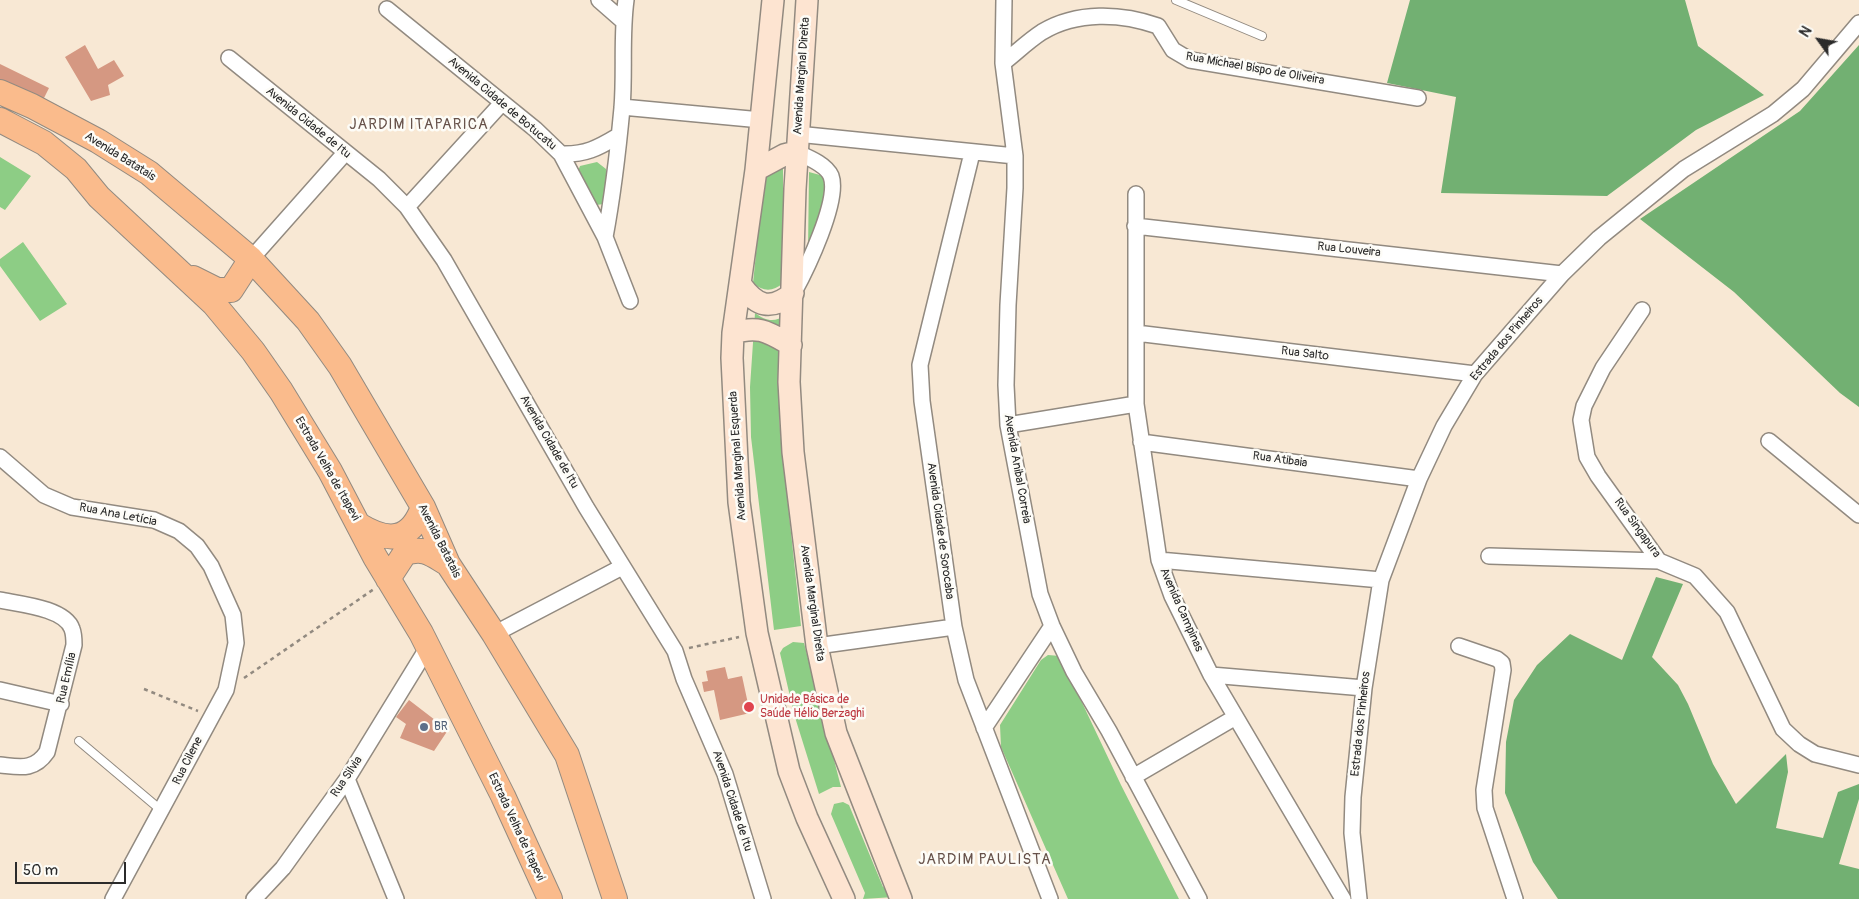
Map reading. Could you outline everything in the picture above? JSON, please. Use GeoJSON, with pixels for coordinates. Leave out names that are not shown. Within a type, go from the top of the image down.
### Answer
{"type":"FeatureCollection","features":[{"type":"Feature","properties":{"kind":"main road","name":"Avenida Marginal Esquerda"},"geometry":{"type":"LineString","coordinates":[[773,0],[756,170],[733,333],[732,358],[739,502],[757,633],[789,771],[807,818],[844,899]]}},
{"type":"Feature","properties":{"kind":"main road","name":"Avenida Marginal Direita"},"geometry":{"type":"LineString","coordinates":[[807,0],[797,143],[790,425],[817,646],[836,733],[901,899]]}},
{"type":"Feature","properties":{"kind":"main road","name":"Avenida Batatais"},"geometry":{"type":"LineString","coordinates":[[0,92],[32,106],[124,156],[149,173],[251,259],[289,298],[340,366],[423,508],[448,564],[494,634],[567,755],[615,899]]}},
{"type":"Feature","properties":{"kind":"main road","name":"Estrada Velha de Itapevi"},"geometry":{"type":"LineString","coordinates":[[0,120],[44,143],[76,169],[99,197],[214,304],[259,359],[320,455],[388,579],[428,647],[503,796],[550,899]]}},
{"type":"Feature","properties":{"kind":"main road"},"geometry":{"type":"LineString","coordinates":[[756,170],[784,155],[797,143]]}},
{"type":"Feature","properties":{"kind":"main road"},"geometry":{"type":"LineString","coordinates":[[181,272],[225,291],[231,290],[251,259]]}},
{"type":"Feature","properties":{"kind":"main road"},"geometry":{"type":"LineString","coordinates":[[741,285],[750,298],[764,304],[782,302],[793,294]]}},
{"type":"Feature","properties":{"kind":"main road"},"geometry":{"type":"LineString","coordinates":[[733,333],[750,328],[758,328],[791,345]]}},
{"type":"Feature","properties":{"kind":"main road"},"geometry":{"type":"LineString","coordinates":[[359,525],[373,534],[387,538],[399,536],[416,523],[423,508]]}},
{"type":"Feature","properties":{"kind":"main road"},"geometry":{"type":"LineString","coordinates":[[388,579],[404,552],[417,549],[426,551],[448,564]]}},
{"type":"Feature","properties":{"kind":"street"},"geometry":{"type":"LineString","coordinates":[[599,0],[623,20]]}},
{"type":"Feature","properties":{"kind":"street"},"geometry":{"type":"LineString","coordinates":[[605,237],[614,187],[622,107],[623,20],[626,0]]}},
{"type":"Feature","properties":{"kind":"street","name":"Avenida Anibal Correia"},"geometry":{"type":"LineString","coordinates":[[1004,0],[1003,63],[1015,156],[1008,305],[1006,385],[1008,425],[1040,594],[1052,626],[1199,899]]}},
{"type":"Feature","properties":{"kind":"street","name":"Avenida Cidade de Botucatu"},"geometry":{"type":"LineString","coordinates":[[387,9],[561,154],[605,237],[630,301]]}},
{"type":"Feature","properties":{"kind":"street","name":"Rua Michael Bispo de Oliveira"},"geometry":{"type":"LineString","coordinates":[[1003,63],[1041,33],[1055,25],[1095,15],[1158,26],[1173,50],[1190,60],[1418,98]]}},
{"type":"Feature","properties":{"kind":"street","name":"Estrada dos Pinheiros"},"geometry":{"type":"LineString","coordinates":[[1358,899],[1352,833],[1364,688],[1381,580],[1419,479],[1444,426],[1475,374],[1562,274],[1599,238],[1654,191],[1684,169],[1773,114],[1802,89],[1859,23]]}},
{"type":"Feature","properties":{"kind":"street","name":"Avenida Cidade de Itu"},"geometry":{"type":"LineString","coordinates":[[229,58],[379,179],[407,207],[444,260],[622,567],[675,651],[684,679],[725,774],[763,899]]}},
{"type":"Feature","properties":{"kind":"street"},"geometry":{"type":"LineString","coordinates":[[407,207],[502,103]]}},
{"type":"Feature","properties":{"kind":"street"},"geometry":{"type":"LineString","coordinates":[[622,107],[761,120]]}},
{"type":"Feature","properties":{"kind":"street"},"geometry":{"type":"LineString","coordinates":[[561,154],[579,155],[594,150],[618,136]]}},
{"type":"Feature","properties":{"kind":"street"},"geometry":{"type":"LineString","coordinates":[[797,143],[1015,156]]}},
{"type":"Feature","properties":{"kind":"street","name":"Avenida Marginal Direita"},"geometry":{"type":"LineString","coordinates":[[793,294],[808,266],[823,226],[829,208],[832,184],[827,170],[797,143]]}},
{"type":"Feature","properties":{"kind":"street"},"geometry":{"type":"LineString","coordinates":[[251,259],[345,153]]}},
{"type":"Feature","properties":{"kind":"street","name":"Avenida Cidade de Sorocaba"},"geometry":{"type":"LineString","coordinates":[[972,153],[920,365],[922,401],[954,627],[966,680],[1050,899]]}},
{"type":"Feature","properties":{"kind":"street","name":"Avenida Campinas"},"geometry":{"type":"LineString","coordinates":[[1136,194],[1136,404],[1159,560],[1172,596],[1234,718],[1343,899]]}},
{"type":"Feature","properties":{"kind":"street","name":"Rua Louveira"},"geometry":{"type":"LineString","coordinates":[[1135,226],[1562,274]]}},
{"type":"Feature","properties":{"kind":"street","name":"Rua Singapura"},"geometry":{"type":"LineString","coordinates":[[1642,310],[1595,381],[1586,400],[1581,420],[1587,457],[1598,476],[1659,561],[1695,576],[1727,612],[1783,729],[1799,744],[1816,754],[1859,765]]}},
{"type":"Feature","properties":{"kind":"street","name":"Rua Salto"},"geometry":{"type":"LineString","coordinates":[[1136,333],[1475,374]]}},
{"type":"Feature","properties":{"kind":"street"},"geometry":{"type":"LineString","coordinates":[[1008,425],[1136,404]]}},
{"type":"Feature","properties":{"kind":"street"},"geometry":{"type":"LineString","coordinates":[[1770,441],[1859,515]]}},
{"type":"Feature","properties":{"kind":"street","name":"Rua Atibaia"},"geometry":{"type":"LineString","coordinates":[[1141,442],[1419,479]]}},
{"type":"Feature","properties":{"kind":"street","name":"Rua Ana Letícia"},"geometry":{"type":"LineString","coordinates":[[0,457],[44,495],[72,507],[154,520],[179,531],[197,546],[211,566],[233,614]]}},
{"type":"Feature","properties":{"kind":"street"},"geometry":{"type":"LineString","coordinates":[[1489,556],[1659,561]]}},
{"type":"Feature","properties":{"kind":"street"},"geometry":{"type":"LineString","coordinates":[[1159,560],[1381,580]]}},
{"type":"Feature","properties":{"kind":"street"},"geometry":{"type":"LineString","coordinates":[[494,634],[622,567]]}},
{"type":"Feature","properties":{"kind":"street","name":"Rua Emília"},"geometry":{"type":"LineString","coordinates":[[0,600],[55,613],[66,620],[72,628],[74,645],[61,704],[47,752],[40,762],[24,766],[0,765]]}},
{"type":"Feature","properties":{"kind":"street","name":"Rua Cilene"},"geometry":{"type":"LineString","coordinates":[[113,899],[226,690],[236,643],[233,614]]}},
{"type":"Feature","properties":{"kind":"street"},"geometry":{"type":"LineString","coordinates":[[984,728],[1052,626]]}},
{"type":"Feature","properties":{"kind":"street"},"geometry":{"type":"LineString","coordinates":[[817,646],[954,627]]}},
{"type":"Feature","properties":{"kind":"street"},"geometry":{"type":"LineString","coordinates":[[1459,646],[1497,659],[1502,663],[1503,670],[1498,710],[1484,790],[1484,808],[1516,897]]}},
{"type":"Feature","properties":{"kind":"street","name":"Rua Silvia"},"geometry":{"type":"LineString","coordinates":[[254,899],[283,868],[347,779],[428,647]]}},
{"type":"Feature","properties":{"kind":"street"},"geometry":{"type":"LineString","coordinates":[[1211,675],[1364,688]]}},
{"type":"Feature","properties":{"kind":"street"},"geometry":{"type":"LineString","coordinates":[[0,690],[61,704]]}},
{"type":"Feature","properties":{"kind":"street"},"geometry":{"type":"LineString","coordinates":[[1133,777],[1234,718]]}},
{"type":"Feature","properties":{"kind":"street"},"geometry":{"type":"LineString","coordinates":[[347,779],[396,899]]}},
{"type":"Feature","properties":{"kind":"lane"},"geometry":{"type":"LineString","coordinates":[[1176,0],[1262,36]]}},
{"type":"Feature","properties":{"kind":"lane"},"geometry":{"type":"LineString","coordinates":[[79,741],[162,811]]}},
{"type":"Feature","properties":{"kind":"path"},"geometry":{"type":"LineString","coordinates":[[226,690],[388,579]]}},
{"type":"Feature","properties":{"kind":"path"},"geometry":{"type":"LineString","coordinates":[[675,651],[757,633]]}},
{"type":"Feature","properties":{"kind":"path"},"geometry":{"type":"LineString","coordinates":[[144,689],[211,716]]}},
{"type":"Feature","properties":{"kind":"green space"},"geometry":{"type":"Polygon","coordinates":[[[1410,0],[1685,0],[1698,46],[1764,95],[1696,130],[1607,196],[1441,193],[1456,97],[1387,83],[1410,0]]]}},
{"type":"Feature","properties":{"kind":"green space"},"geometry":{"type":"Polygon","coordinates":[[[1859,45],[1859,407],[1840,393],[1734,292],[1640,219],[1800,111],[1859,45]]]}},
{"type":"Feature","properties":{"kind":"green space"},"geometry":{"type":"Polygon","coordinates":[[[0,157],[31,176],[5,210],[0,207],[0,157]]]}},
{"type":"Feature","properties":{"kind":"green space"},"geometry":{"type":"Polygon","coordinates":[[[597,162],[606,169],[606,199],[604,204],[596,205],[578,171],[580,166],[597,162]]]}},
{"type":"Feature","properties":{"kind":"green space"},"geometry":{"type":"Polygon","coordinates":[[[783,165],[783,283],[776,288],[768,290],[760,288],[753,283],[763,185],[767,177],[783,165]]]}},
{"type":"Feature","properties":{"kind":"green space"},"geometry":{"type":"Polygon","coordinates":[[[809,172],[820,175],[828,183],[822,214],[808,251],[809,172]]]}},
{"type":"Feature","properties":{"kind":"green space"},"geometry":{"type":"Polygon","coordinates":[[[23,242],[67,304],[40,321],[0,266],[0,259],[23,242]]]}},
{"type":"Feature","properties":{"kind":"green space"},"geometry":{"type":"Polygon","coordinates":[[[755,313],[770,320],[786,315],[778,382],[780,430],[801,626],[774,630],[751,437],[750,387],[755,313]]]}},
{"type":"Feature","properties":{"kind":"green space"},"geometry":{"type":"Polygon","coordinates":[[[1656,577],[1683,584],[1652,657],[1678,685],[1713,764],[1736,804],[1786,754],[1788,772],[1776,828],[1823,838],[1838,792],[1859,784],[1859,799],[1839,864],[1859,869],[1859,899],[1558,899],[1533,862],[1505,793],[1506,742],[1514,700],[1537,665],[1570,634],[1622,660],[1656,577]]]}},
{"type":"Feature","properties":{"kind":"green space"},"geometry":{"type":"Polygon","coordinates":[[[793,642],[804,643],[841,787],[833,787],[819,794],[794,714],[780,653],[783,648],[793,642]]]}},
{"type":"Feature","properties":{"kind":"green space"},"geometry":{"type":"Polygon","coordinates":[[[1048,655],[1060,656],[1121,785],[1179,899],[1068,899],[1001,747],[1000,725],[1041,660],[1048,655]]]}},
{"type":"Feature","properties":{"kind":"green space"},"geometry":{"type":"Polygon","coordinates":[[[843,802],[849,805],[883,887],[890,889],[894,897],[863,899],[865,893],[831,814],[834,804],[843,802]]]}},
{"type":"Feature","properties":{"kind":"building"},"geometry":{"type":"Polygon","coordinates":[[[85,45],[98,69],[114,60],[124,76],[108,85],[110,95],[91,101],[65,57],[85,45]]]}},
{"type":"Feature","properties":{"kind":"building"},"geometry":{"type":"Polygon","coordinates":[[[0,64],[49,88],[41,104],[0,85],[0,64]]]}},
{"type":"Feature","properties":{"kind":"building"},"geometry":{"type":"Polygon","coordinates":[[[725,667],[728,679],[742,676],[750,713],[720,720],[714,690],[704,692],[702,682],[708,681],[706,671],[725,667]]]}},
{"type":"Feature","properties":{"kind":"building","name":"BR"},"geometry":{"type":"Polygon","coordinates":[[[409,700],[448,730],[434,751],[400,738],[406,724],[396,717],[409,700]]]}},
{"type":"Feature","properties":{"kind":"place","name":"Unidade Básica de Saúde Hélio Berzaghi"},"geometry":{"type":"Point","coordinates":[749,707]}},
{"type":"Feature","properties":{"kind":"place","name":"BR"},"geometry":{"type":"Point","coordinates":[424,727]}},
{"type":"Feature","properties":{"kind":"district","name":"JARDIM ITAPARICA"},"geometry":{"type":"Point","coordinates":[419,125]}},
{"type":"Feature","properties":{"kind":"district","name":"JARDIM PAULISTA"},"geometry":{"type":"Point","coordinates":[985,860]}}]}
